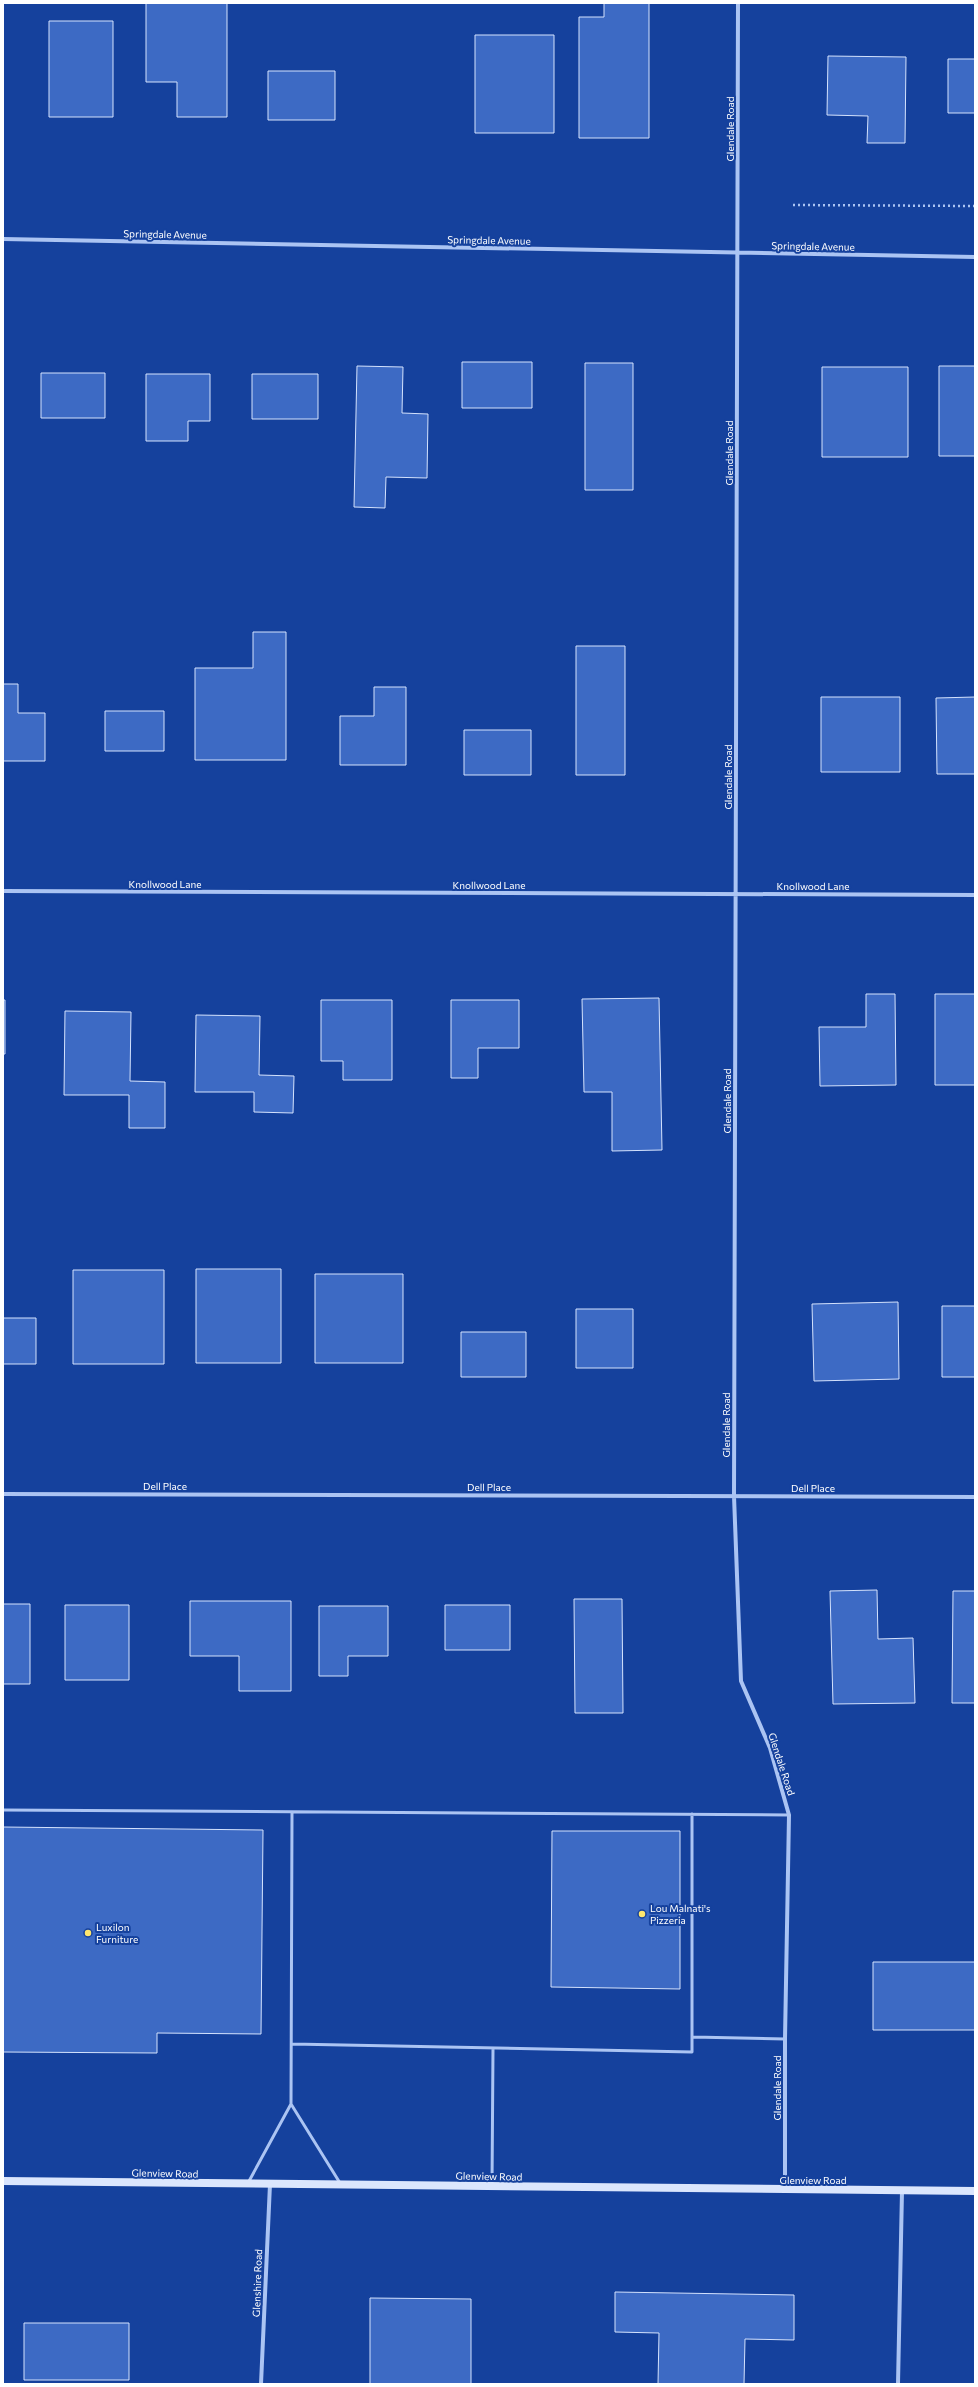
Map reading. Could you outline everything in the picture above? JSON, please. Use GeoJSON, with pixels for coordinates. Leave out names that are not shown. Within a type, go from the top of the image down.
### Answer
{"type":"FeatureCollection","features":[{"type":"Feature","properties":{"kind":"main road","name":"Glenview Road"},"geometry":{"type":"LineString","coordinates":[[3,2181],[975,2191]]}},
{"type":"Feature","properties":{"kind":"street","name":"Glendale Road"},"geometry":{"type":"LineString","coordinates":[[738,3],[734,1496],[741,1681],[770,1748],[789,1815],[785,2039],[785,2190]]}},
{"type":"Feature","properties":{"kind":"street","name":"Springdale Avenue"},"geometry":{"type":"LineString","coordinates":[[3,239],[975,257]]}},
{"type":"Feature","properties":{"kind":"street","name":"Knollwood Lane"},"geometry":{"type":"LineString","coordinates":[[3,891],[975,894]]}},
{"type":"Feature","properties":{"kind":"street","name":"Dell Place"},"geometry":{"type":"LineString","coordinates":[[3,1494],[975,1498]]}},
{"type":"Feature","properties":{"kind":"street","name":"Glenshire Road"},"geometry":{"type":"LineString","coordinates":[[261,2384],[270,2184]]}},
{"type":"Feature","properties":{"kind":"street"},"geometry":{"type":"LineString","coordinates":[[898,2384],[902,2191]]}},
{"type":"Feature","properties":{"kind":"lane"},"geometry":{"type":"LineString","coordinates":[[3,1810],[789,1815]]}},
{"type":"Feature","properties":{"kind":"lane"},"geometry":{"type":"LineString","coordinates":[[247,2184],[291,2104],[292,1812]]}},
{"type":"Feature","properties":{"kind":"lane"},"geometry":{"type":"LineString","coordinates":[[292,2044],[692,2052],[692,1814]]}},
{"type":"Feature","properties":{"kind":"lane"},"geometry":{"type":"LineString","coordinates":[[693,2037],[785,2039]]}},
{"type":"Feature","properties":{"kind":"lane"},"geometry":{"type":"LineString","coordinates":[[492,2049],[492,2186]]}},
{"type":"Feature","properties":{"kind":"lane"},"geometry":{"type":"LineString","coordinates":[[291,2104],[341,2185]]}},
{"type":"Feature","properties":{"kind":"path"},"geometry":{"type":"LineString","coordinates":[[793,205],[975,206]]}},
{"type":"Feature","properties":{"kind":"building"},"geometry":{"type":"Polygon","coordinates":[[[146,3],[227,3],[227,117],[177,117],[177,82],[146,82],[146,3]]]}},
{"type":"Feature","properties":{"kind":"building"},"geometry":{"type":"Polygon","coordinates":[[[604,3],[649,3],[649,138],[579,138],[579,17],[604,17],[604,3]]]}},
{"type":"Feature","properties":{"kind":"building"},"geometry":{"type":"Polygon","coordinates":[[[49,21],[113,21],[113,117],[49,117],[49,21]]]}},
{"type":"Feature","properties":{"kind":"building"},"geometry":{"type":"Polygon","coordinates":[[[475,35],[554,35],[554,133],[475,133],[475,35]]]}},
{"type":"Feature","properties":{"kind":"building"},"geometry":{"type":"Polygon","coordinates":[[[828,56],[906,57],[905,143],[867,143],[868,116],[827,115],[828,56]]]}},
{"type":"Feature","properties":{"kind":"building"},"geometry":{"type":"Polygon","coordinates":[[[948,59],[975,59],[975,113],[948,113],[948,59]]]}},
{"type":"Feature","properties":{"kind":"building"},"geometry":{"type":"Polygon","coordinates":[[[268,71],[335,71],[335,120],[268,120],[268,71]]]}},
{"type":"Feature","properties":{"kind":"building"},"geometry":{"type":"Polygon","coordinates":[[[462,362],[532,362],[532,408],[462,408],[462,362]]]}},
{"type":"Feature","properties":{"kind":"building"},"geometry":{"type":"Polygon","coordinates":[[[585,363],[633,363],[633,490],[585,490],[585,363]]]}},
{"type":"Feature","properties":{"kind":"building"},"geometry":{"type":"Polygon","coordinates":[[[357,366],[403,367],[402,413],[428,414],[427,478],[386,477],[385,508],[354,507],[357,366]]]}},
{"type":"Feature","properties":{"kind":"building"},"geometry":{"type":"Polygon","coordinates":[[[939,366],[975,366],[975,456],[939,456],[939,366]]]}},
{"type":"Feature","properties":{"kind":"building"},"geometry":{"type":"Polygon","coordinates":[[[822,367],[908,367],[908,457],[822,457],[822,367]]]}},
{"type":"Feature","properties":{"kind":"building"},"geometry":{"type":"Polygon","coordinates":[[[41,373],[105,373],[105,418],[41,418],[41,373]]]}},
{"type":"Feature","properties":{"kind":"building"},"geometry":{"type":"Polygon","coordinates":[[[146,374],[210,374],[210,421],[188,421],[188,441],[146,441],[146,374]]]}},
{"type":"Feature","properties":{"kind":"building"},"geometry":{"type":"Polygon","coordinates":[[[252,374],[318,374],[318,419],[252,419],[252,374]]]}},
{"type":"Feature","properties":{"kind":"building"},"geometry":{"type":"Polygon","coordinates":[[[253,632],[286,632],[286,760],[195,760],[195,668],[253,668],[253,632]]]}},
{"type":"Feature","properties":{"kind":"building"},"geometry":{"type":"Polygon","coordinates":[[[576,646],[625,646],[625,775],[576,775],[576,646]]]}},
{"type":"Feature","properties":{"kind":"building"},"geometry":{"type":"Polygon","coordinates":[[[3,684],[18,684],[18,713],[45,713],[45,761],[3,761],[3,684]]]}},
{"type":"Feature","properties":{"kind":"building"},"geometry":{"type":"Polygon","coordinates":[[[374,687],[406,687],[406,765],[340,765],[340,716],[374,716],[374,687]]]}},
{"type":"Feature","properties":{"kind":"building"},"geometry":{"type":"Polygon","coordinates":[[[821,697],[900,697],[900,772],[821,772],[821,697]]]}},
{"type":"Feature","properties":{"kind":"building"},"geometry":{"type":"Polygon","coordinates":[[[975,697],[975,774],[937,774],[936,698],[975,697]]]}},
{"type":"Feature","properties":{"kind":"building"},"geometry":{"type":"Polygon","coordinates":[[[105,711],[164,711],[164,751],[105,751],[105,711]]]}},
{"type":"Feature","properties":{"kind":"building"},"geometry":{"type":"Polygon","coordinates":[[[464,730],[531,730],[531,775],[464,775],[464,730]]]}},
{"type":"Feature","properties":{"kind":"building"},"geometry":{"type":"Polygon","coordinates":[[[866,994],[895,994],[896,1085],[820,1086],[819,1027],[866,1027],[866,994]]]}},
{"type":"Feature","properties":{"kind":"building"},"geometry":{"type":"Polygon","coordinates":[[[935,994],[975,994],[975,1085],[935,1085],[935,994]]]}},
{"type":"Feature","properties":{"kind":"building"},"geometry":{"type":"Polygon","coordinates":[[[659,998],[662,1150],[612,1151],[612,1092],[584,1092],[582,999],[659,998]]]}},
{"type":"Feature","properties":{"kind":"building"},"geometry":{"type":"Polygon","coordinates":[[[3,1000],[5,1000],[5,1054],[3,1054],[3,1000]]]}},
{"type":"Feature","properties":{"kind":"building"},"geometry":{"type":"Polygon","coordinates":[[[321,1000],[392,1000],[392,1080],[343,1080],[343,1061],[321,1061],[321,1000]]]}},
{"type":"Feature","properties":{"kind":"building"},"geometry":{"type":"Polygon","coordinates":[[[451,1000],[519,1000],[519,1048],[478,1048],[478,1078],[451,1078],[451,1000]]]}},
{"type":"Feature","properties":{"kind":"building"},"geometry":{"type":"Polygon","coordinates":[[[65,1011],[131,1012],[130,1081],[165,1082],[165,1128],[129,1128],[129,1095],[64,1095],[65,1011]]]}},
{"type":"Feature","properties":{"kind":"building"},"geometry":{"type":"Polygon","coordinates":[[[196,1015],[260,1016],[259,1075],[294,1076],[293,1113],[254,1112],[254,1092],[195,1092],[196,1015]]]}},
{"type":"Feature","properties":{"kind":"building"},"geometry":{"type":"Polygon","coordinates":[[[196,1269],[281,1269],[281,1363],[196,1363],[196,1269]]]}},
{"type":"Feature","properties":{"kind":"building"},"geometry":{"type":"Polygon","coordinates":[[[73,1270],[164,1270],[164,1364],[73,1364],[73,1270]]]}},
{"type":"Feature","properties":{"kind":"building"},"geometry":{"type":"Polygon","coordinates":[[[315,1274],[403,1274],[403,1363],[315,1363],[315,1274]]]}},
{"type":"Feature","properties":{"kind":"building"},"geometry":{"type":"Polygon","coordinates":[[[898,1302],[899,1379],[814,1381],[812,1304],[898,1302]]]}},
{"type":"Feature","properties":{"kind":"building"},"geometry":{"type":"Polygon","coordinates":[[[942,1306],[975,1306],[975,1377],[942,1377],[942,1306]]]}},
{"type":"Feature","properties":{"kind":"building"},"geometry":{"type":"Polygon","coordinates":[[[576,1309],[633,1309],[633,1368],[576,1368],[576,1309]]]}},
{"type":"Feature","properties":{"kind":"building"},"geometry":{"type":"Polygon","coordinates":[[[3,1318],[36,1318],[36,1364],[3,1364],[3,1318]]]}},
{"type":"Feature","properties":{"kind":"building"},"geometry":{"type":"Polygon","coordinates":[[[461,1332],[526,1332],[526,1377],[461,1377],[461,1332]]]}},
{"type":"Feature","properties":{"kind":"building"},"geometry":{"type":"Polygon","coordinates":[[[877,1590],[878,1639],[913,1638],[915,1703],[833,1704],[830,1591],[877,1590]]]}},
{"type":"Feature","properties":{"kind":"building"},"geometry":{"type":"Polygon","coordinates":[[[953,1591],[975,1591],[975,1703],[952,1703],[953,1591]]]}},
{"type":"Feature","properties":{"kind":"building"},"geometry":{"type":"Polygon","coordinates":[[[574,1599],[622,1599],[623,1713],[575,1713],[574,1599]]]}},
{"type":"Feature","properties":{"kind":"building"},"geometry":{"type":"Polygon","coordinates":[[[190,1601],[291,1601],[291,1691],[239,1691],[239,1656],[190,1656],[190,1601]]]}},
{"type":"Feature","properties":{"kind":"building"},"geometry":{"type":"Polygon","coordinates":[[[3,1604],[30,1604],[30,1684],[3,1684],[3,1604]]]}},
{"type":"Feature","properties":{"kind":"building"},"geometry":{"type":"Polygon","coordinates":[[[65,1605],[129,1605],[129,1680],[65,1680],[65,1605]]]}},
{"type":"Feature","properties":{"kind":"building"},"geometry":{"type":"Polygon","coordinates":[[[445,1605],[510,1605],[510,1650],[445,1650],[445,1605]]]}},
{"type":"Feature","properties":{"kind":"building"},"geometry":{"type":"Polygon","coordinates":[[[319,1606],[388,1606],[388,1656],[348,1656],[348,1676],[319,1676],[319,1606]]]}},
{"type":"Feature","properties":{"kind":"building"},"geometry":{"type":"Polygon","coordinates":[[[3,1827],[263,1830],[261,2034],[157,2033],[157,2053],[3,2052],[3,1827]]]}},
{"type":"Feature","properties":{"kind":"building"},"geometry":{"type":"Polygon","coordinates":[[[552,1831],[680,1831],[680,1989],[551,1987],[552,1831]]]}},
{"type":"Feature","properties":{"kind":"building"},"geometry":{"type":"Polygon","coordinates":[[[873,1962],[975,1962],[975,2030],[873,2030],[873,1962]]]}},
{"type":"Feature","properties":{"kind":"building"},"geometry":{"type":"Polygon","coordinates":[[[615,2292],[794,2295],[794,2340],[745,2339],[744,2384],[658,2384],[659,2333],[615,2332],[615,2292]]]}},
{"type":"Feature","properties":{"kind":"building"},"geometry":{"type":"Polygon","coordinates":[[[370,2298],[471,2299],[471,2384],[370,2384],[370,2298]]]}},
{"type":"Feature","properties":{"kind":"building"},"geometry":{"type":"Polygon","coordinates":[[[24,2323],[129,2323],[129,2380],[24,2380],[24,2323]]]}},
{"type":"Feature","properties":{"kind":"place","name":"Lou Malnati's Pizzeria"},"geometry":{"type":"Point","coordinates":[642,1914]}},
{"type":"Feature","properties":{"kind":"place","name":"Luxilon Furniture"},"geometry":{"type":"Point","coordinates":[88,1933]}}]}
